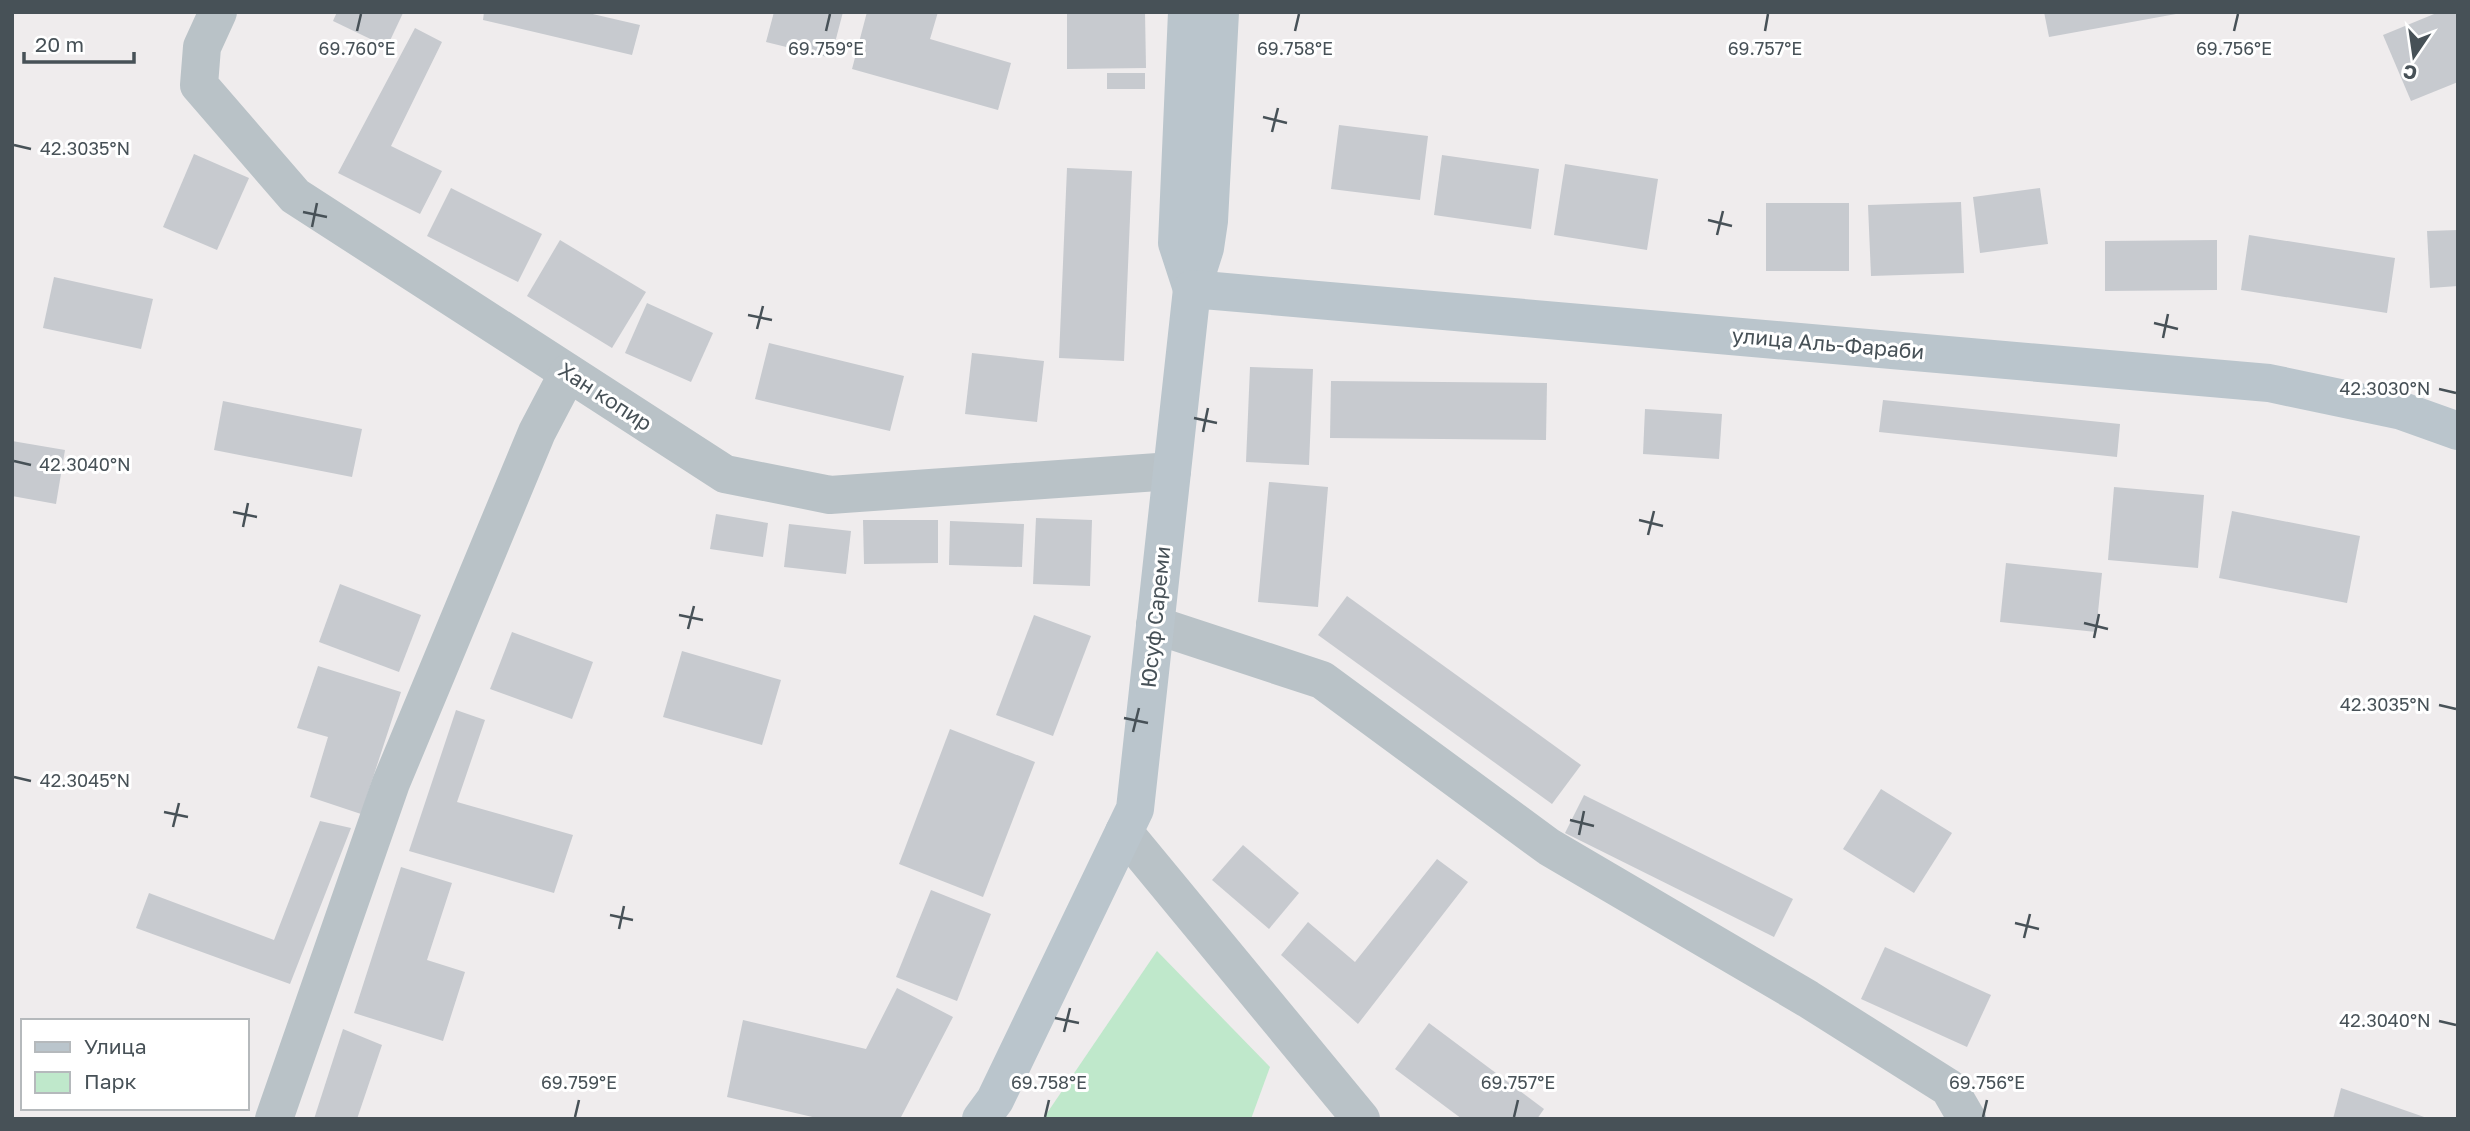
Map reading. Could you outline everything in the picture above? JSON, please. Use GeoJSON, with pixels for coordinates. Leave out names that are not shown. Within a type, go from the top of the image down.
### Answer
{"type":"FeatureCollection","features":[{"type":"Feature","properties":{"kind":"main road","name":"Юсуф Сареми"},"geometry":{"type":"LineString","coordinates":[[1187,12],[1177,243],[1192,289]]}},
{"type":"Feature","properties":{"kind":"main road","name":"Юсуф Сареми"},"geometry":{"type":"LineString","coordinates":[[982,1119],[995,1100],[1135,809],[1192,289],[1205,248],[1209,221],[1220,12]]}},
{"type":"Feature","properties":{"kind":"main road","name":"улица Аль-Фараби"},"geometry":{"type":"LineString","coordinates":[[1192,289],[2269,383],[2402,411],[2458,431]]}},
{"type":"Feature","properties":{"kind":"street","name":"Хан копир"},"geometry":{"type":"LineString","coordinates":[[218,12],[202,47],[199,85],[295,196],[725,474],[830,495],[1172,471]]}},
{"type":"Feature","properties":{"kind":"street"},"geometry":{"type":"LineString","coordinates":[[274,1119],[391,783],[537,432],[568,373]]}},
{"type":"Feature","properties":{"kind":"street"},"geometry":{"type":"LineString","coordinates":[[1155,625],[1322,680],[1549,847],[1808,999],[1949,1088],[1967,1119]]}},
{"type":"Feature","properties":{"kind":"street"},"geometry":{"type":"LineString","coordinates":[[1124,832],[1361,1119]]}},
{"type":"Feature","properties":{"kind":"green space"},"geometry":{"type":"Polygon","coordinates":[[[1157,951],[1270,1067],[1251,1119],[1043,1119],[1157,951]]]}},
{"type":"Feature","properties":{"kind":"building"},"geometry":{"type":"Polygon","coordinates":[[[337,12],[403,13],[387,47],[333,21],[337,12]]]}},
{"type":"Feature","properties":{"kind":"building"},"geometry":{"type":"Polygon","coordinates":[[[484,12],[584,12],[640,25],[632,55],[483,20],[484,12]]]}},
{"type":"Feature","properties":{"kind":"building"},"geometry":{"type":"Polygon","coordinates":[[[774,12],[843,12],[831,58],[766,42],[774,12]]]}},
{"type":"Feature","properties":{"kind":"building"},"geometry":{"type":"Polygon","coordinates":[[[867,12],[938,12],[930,39],[1011,63],[998,110],[852,69],[867,12]]]}},
{"type":"Feature","properties":{"kind":"building"},"geometry":{"type":"Polygon","coordinates":[[[1067,12],[1145,12],[1146,68],[1067,69],[1067,12]]]}},
{"type":"Feature","properties":{"kind":"building"},"geometry":{"type":"Polygon","coordinates":[[[2044,12],[2176,12],[2176,14],[2049,37],[2044,12]]]}},
{"type":"Feature","properties":{"kind":"building"},"geometry":{"type":"Polygon","coordinates":[[[2439,12],[2458,12],[2458,82],[2411,101],[2383,35],[2439,12]]]}},
{"type":"Feature","properties":{"kind":"building"},"geometry":{"type":"Polygon","coordinates":[[[415,28],[442,42],[391,146],[442,171],[420,214],[338,173],[415,28]]]}},
{"type":"Feature","properties":{"kind":"building"},"geometry":{"type":"Polygon","coordinates":[[[1107,73],[1145,73],[1145,89],[1107,89],[1107,73]]]}},
{"type":"Feature","properties":{"kind":"building"},"geometry":{"type":"Polygon","coordinates":[[[1339,125],[1428,136],[1420,200],[1331,189],[1339,125]]]}},
{"type":"Feature","properties":{"kind":"building"},"geometry":{"type":"Polygon","coordinates":[[[194,154],[249,178],[217,250],[163,227],[194,154]]]}},
{"type":"Feature","properties":{"kind":"building"},"geometry":{"type":"Polygon","coordinates":[[[1442,155],[1539,169],[1531,229],[1434,215],[1442,155]]]}},
{"type":"Feature","properties":{"kind":"building"},"geometry":{"type":"Polygon","coordinates":[[[1565,164],[1658,179],[1647,250],[1554,235],[1565,164]]]}},
{"type":"Feature","properties":{"kind":"building"},"geometry":{"type":"Polygon","coordinates":[[[1067,168],[1132,171],[1124,361],[1059,358],[1067,168]]]}},
{"type":"Feature","properties":{"kind":"building"},"geometry":{"type":"Polygon","coordinates":[[[451,188],[542,234],[518,282],[427,236],[451,188]]]}},
{"type":"Feature","properties":{"kind":"building"},"geometry":{"type":"Polygon","coordinates":[[[2040,188],[2048,244],[1980,253],[1973,197],[2040,188]]]}},
{"type":"Feature","properties":{"kind":"building"},"geometry":{"type":"Polygon","coordinates":[[[1961,202],[1964,273],[1871,276],[1868,205],[1961,202]]]}},
{"type":"Feature","properties":{"kind":"building"},"geometry":{"type":"Polygon","coordinates":[[[1766,203],[1849,203],[1849,271],[1766,271],[1766,203]]]}},
{"type":"Feature","properties":{"kind":"building"},"geometry":{"type":"Polygon","coordinates":[[[2458,230],[2458,286],[2430,288],[2427,231],[2458,230]]]}},
{"type":"Feature","properties":{"kind":"building"},"geometry":{"type":"Polygon","coordinates":[[[2249,235],[2395,258],[2387,313],[2241,290],[2249,235]]]}},
{"type":"Feature","properties":{"kind":"building"},"geometry":{"type":"Polygon","coordinates":[[[560,240],[646,292],[612,348],[527,296],[560,240]]]}},
{"type":"Feature","properties":{"kind":"building"},"geometry":{"type":"Polygon","coordinates":[[[2217,240],[2217,290],[2105,291],[2105,241],[2217,240]]]}},
{"type":"Feature","properties":{"kind":"building"},"geometry":{"type":"Polygon","coordinates":[[[54,277],[153,299],[141,349],[43,328],[54,277]]]}},
{"type":"Feature","properties":{"kind":"building"},"geometry":{"type":"Polygon","coordinates":[[[647,303],[713,333],[691,382],[625,353],[647,303]]]}},
{"type":"Feature","properties":{"kind":"building"},"geometry":{"type":"Polygon","coordinates":[[[769,343],[904,376],[890,431],[755,399],[769,343]]]}},
{"type":"Feature","properties":{"kind":"building"},"geometry":{"type":"Polygon","coordinates":[[[972,353],[1044,361],[1037,422],[965,414],[972,353]]]}},
{"type":"Feature","properties":{"kind":"building"},"geometry":{"type":"Polygon","coordinates":[[[1250,367],[1313,369],[1309,465],[1246,462],[1250,367]]]}},
{"type":"Feature","properties":{"kind":"building"},"geometry":{"type":"Polygon","coordinates":[[[1331,381],[1547,383],[1546,440],[1330,438],[1331,381]]]}},
{"type":"Feature","properties":{"kind":"building"},"geometry":{"type":"Polygon","coordinates":[[[1883,400],[2120,424],[2117,457],[1879,432],[1883,400]]]}},
{"type":"Feature","properties":{"kind":"building"},"geometry":{"type":"Polygon","coordinates":[[[223,401],[362,429],[352,477],[214,450],[223,401]]]}},
{"type":"Feature","properties":{"kind":"building"},"geometry":{"type":"Polygon","coordinates":[[[1645,409],[1722,414],[1719,459],[1643,454],[1645,409]]]}},
{"type":"Feature","properties":{"kind":"building"},"geometry":{"type":"Polygon","coordinates":[[[12,441],[65,450],[56,504],[12,496],[12,441]]]}},
{"type":"Feature","properties":{"kind":"building"},"geometry":{"type":"Polygon","coordinates":[[[1269,482],[1328,487],[1318,607],[1258,602],[1269,482]]]}},
{"type":"Feature","properties":{"kind":"building"},"geometry":{"type":"Polygon","coordinates":[[[2114,487],[2204,495],[2198,568],[2108,560],[2114,487]]]}},
{"type":"Feature","properties":{"kind":"building"},"geometry":{"type":"Polygon","coordinates":[[[2232,511],[2360,536],[2347,603],[2219,578],[2232,511]]]}},
{"type":"Feature","properties":{"kind":"building"},"geometry":{"type":"Polygon","coordinates":[[[716,514],[768,523],[763,557],[710,549],[716,514]]]}},
{"type":"Feature","properties":{"kind":"building"},"geometry":{"type":"Polygon","coordinates":[[[1036,518],[1092,520],[1090,586],[1033,584],[1036,518]]]}},
{"type":"Feature","properties":{"kind":"building"},"geometry":{"type":"Polygon","coordinates":[[[863,520],[938,520],[938,563],[864,564],[863,520]]]}},
{"type":"Feature","properties":{"kind":"building"},"geometry":{"type":"Polygon","coordinates":[[[950,521],[1024,524],[1022,567],[949,565],[950,521]]]}},
{"type":"Feature","properties":{"kind":"building"},"geometry":{"type":"Polygon","coordinates":[[[789,524],[851,531],[846,574],[784,567],[789,524]]]}},
{"type":"Feature","properties":{"kind":"building"},"geometry":{"type":"Polygon","coordinates":[[[2006,563],[2102,573],[2096,632],[2000,622],[2006,563]]]}},
{"type":"Feature","properties":{"kind":"building"},"geometry":{"type":"Polygon","coordinates":[[[340,584],[421,615],[399,672],[319,642],[340,584]]]}},
{"type":"Feature","properties":{"kind":"building"},"geometry":{"type":"Polygon","coordinates":[[[1347,596],[1581,765],[1552,804],[1318,635],[1347,596]]]}},
{"type":"Feature","properties":{"kind":"building"},"geometry":{"type":"Polygon","coordinates":[[[1034,615],[1091,636],[1053,736],[996,715],[1034,615]]]}},
{"type":"Feature","properties":{"kind":"building"},"geometry":{"type":"Polygon","coordinates":[[[512,632],[593,662],[572,719],[490,689],[512,632]]]}},
{"type":"Feature","properties":{"kind":"building"},"geometry":{"type":"Polygon","coordinates":[[[682,651],[781,680],[762,745],[663,717],[682,651]]]}},
{"type":"Feature","properties":{"kind":"building"},"geometry":{"type":"Polygon","coordinates":[[[318,666],[401,692],[361,814],[310,797],[328,737],[297,728],[318,666]]]}},
{"type":"Feature","properties":{"kind":"building"},"geometry":{"type":"Polygon","coordinates":[[[456,710],[485,720],[457,802],[573,835],[554,893],[409,851],[456,710]]]}},
{"type":"Feature","properties":{"kind":"building"},"geometry":{"type":"Polygon","coordinates":[[[950,729],[1035,762],[983,897],[899,864],[950,729]]]}},
{"type":"Feature","properties":{"kind":"building"},"geometry":{"type":"Polygon","coordinates":[[[1881,789],[1952,833],[1914,893],[1843,849],[1881,789]]]}},
{"type":"Feature","properties":{"kind":"building"},"geometry":{"type":"Polygon","coordinates":[[[1584,795],[1793,899],[1774,937],[1565,833],[1584,795]]]}},
{"type":"Feature","properties":{"kind":"building"},"geometry":{"type":"Polygon","coordinates":[[[320,821],[351,828],[290,984],[136,928],[149,893],[274,940],[320,821]]]}},
{"type":"Feature","properties":{"kind":"building"},"geometry":{"type":"Polygon","coordinates":[[[1243,845],[1299,893],[1269,929],[1212,880],[1243,845]]]}},
{"type":"Feature","properties":{"kind":"building"},"geometry":{"type":"Polygon","coordinates":[[[1437,859],[1468,882],[1358,1024],[1281,955],[1308,922],[1355,962],[1437,859]]]}},
{"type":"Feature","properties":{"kind":"building"},"geometry":{"type":"Polygon","coordinates":[[[401,867],[452,883],[427,960],[465,972],[443,1041],[354,1013],[401,867]]]}},
{"type":"Feature","properties":{"kind":"building"},"geometry":{"type":"Polygon","coordinates":[[[931,890],[991,914],[957,1001],[896,977],[931,890]]]}},
{"type":"Feature","properties":{"kind":"building"},"geometry":{"type":"Polygon","coordinates":[[[1885,947],[1991,995],[1967,1047],[1861,999],[1885,947]]]}},
{"type":"Feature","properties":{"kind":"building"},"geometry":{"type":"Polygon","coordinates":[[[897,988],[953,1017],[900,1119],[821,1119],[727,1097],[743,1020],[866,1049],[897,988]]]}},
{"type":"Feature","properties":{"kind":"building"},"geometry":{"type":"Polygon","coordinates":[[[1429,1023],[1544,1109],[1537,1119],[1462,1119],[1395,1069],[1429,1023]]]}},
{"type":"Feature","properties":{"kind":"building"},"geometry":{"type":"Polygon","coordinates":[[[343,1029],[382,1045],[357,1119],[314,1119],[343,1029]]]}},
{"type":"Feature","properties":{"kind":"building"},"geometry":{"type":"Polygon","coordinates":[[[2341,1088],[2427,1118],[2427,1119],[2333,1119],[2341,1088]]]}}]}
